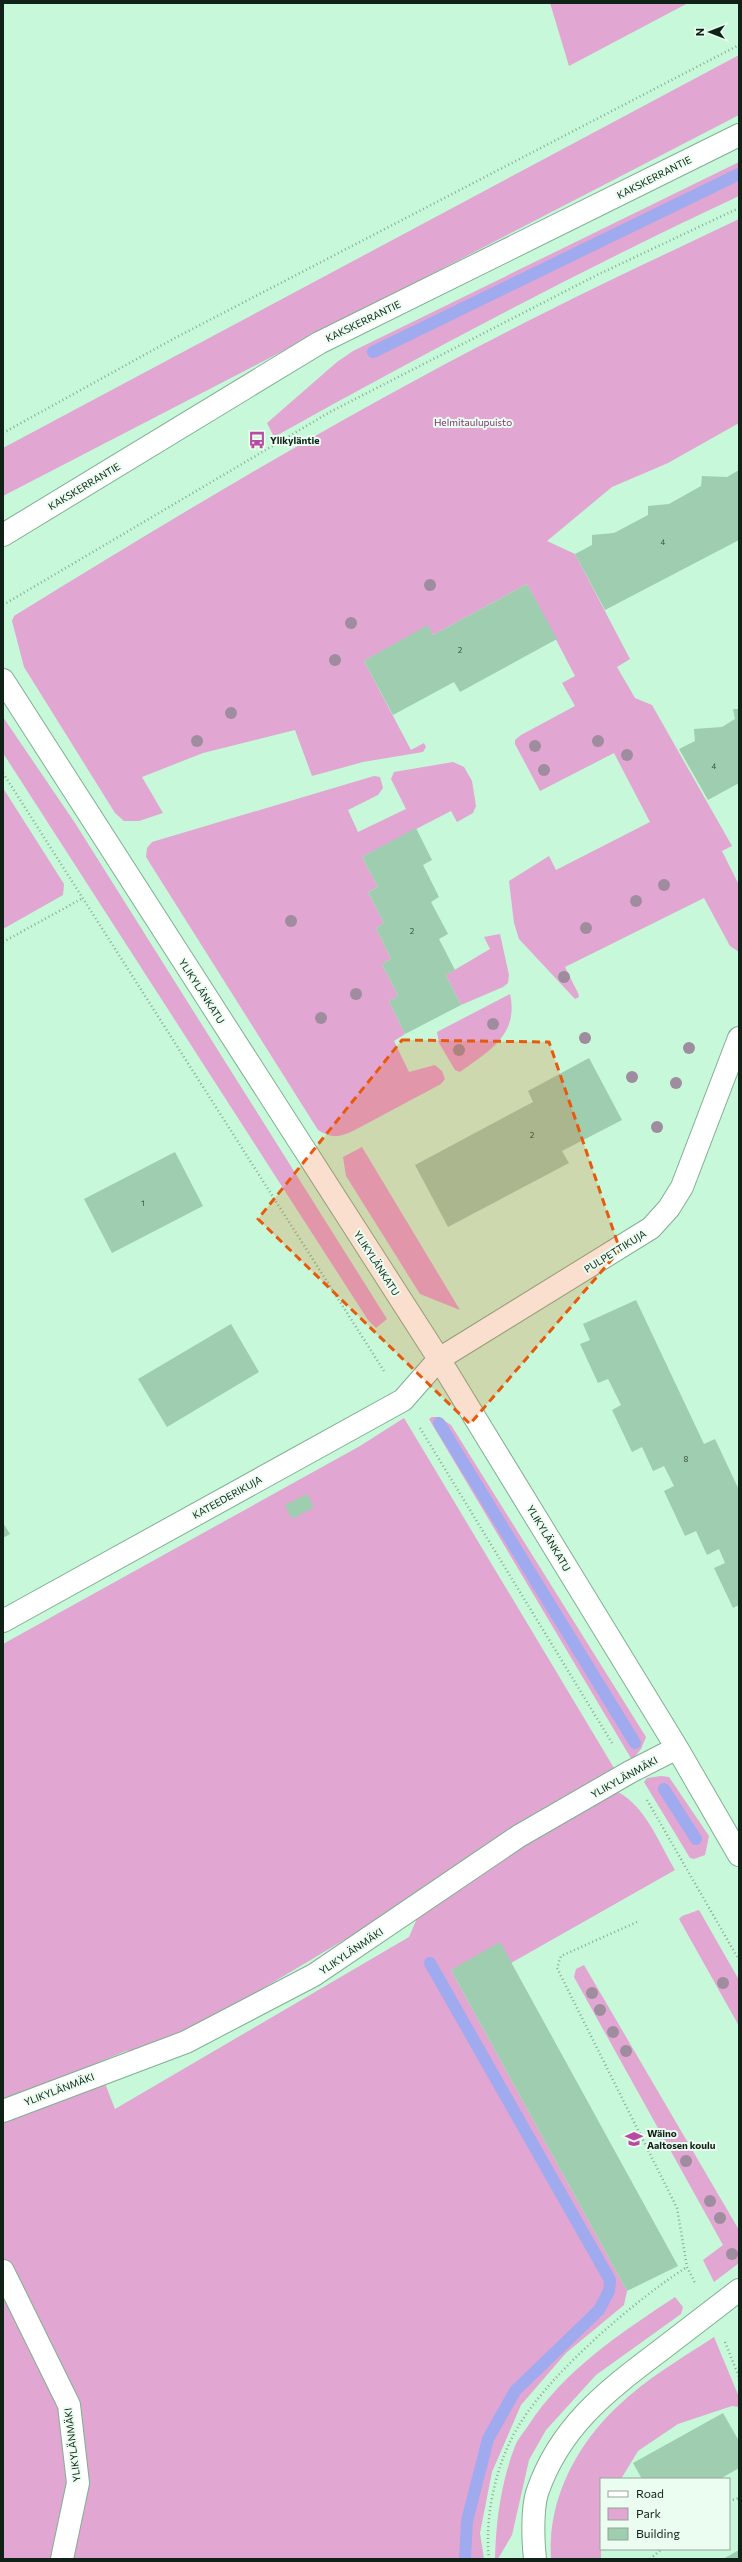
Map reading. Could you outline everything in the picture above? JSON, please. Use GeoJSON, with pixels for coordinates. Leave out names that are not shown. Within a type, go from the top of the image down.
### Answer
{"type":"FeatureCollection","features":[{"type":"Feature","properties":{"kind":"street","name":"KAKSKERRANTIE"},"geometry":{"type":"LineString","coordinates":[[3,535],[319,343],[739,135]]}},
{"type":"Feature","properties":{"kind":"street","name":"YLIKYLÄNKATU"},"geometry":{"type":"LineString","coordinates":[[3,680],[439,1359],[677,1748],[739,1855]]}},
{"type":"Feature","properties":{"kind":"street","name":"PULPETTIKUJA"},"geometry":{"type":"LineString","coordinates":[[439,1359],[651,1228],[669,1208],[682,1187],[739,1038]]}},
{"type":"Feature","properties":{"kind":"street","name":"KATEEDERIKUJA"},"geometry":{"type":"LineString","coordinates":[[3,1621],[403,1400],[439,1359]]}},
{"type":"Feature","properties":{"kind":"street","name":"YLIKYLÄNMÄKI"},"geometry":{"type":"LineString","coordinates":[[3,2111],[186,2042],[314,1975],[519,1836],[630,1772],[677,1748]]}},
{"type":"Feature","properties":{"kind":"street","name":"YLIKYLÄNMÄKI"},"geometry":{"type":"LineString","coordinates":[[3,2271],[69,2405],[78,2483],[62,2559]]}},
{"type":"Feature","properties":{"kind":"street"},"geometry":{"type":"LineString","coordinates":[[535,2559],[533,2542],[537,2494],[551,2459],[572,2428],[604,2393],[739,2290]]}},
{"type":"Feature","properties":{"kind":"path"},"geometry":{"type":"LineString","coordinates":[[3,433],[180,335],[739,45]]}},
{"type":"Feature","properties":{"kind":"path"},"geometry":{"type":"LineString","coordinates":[[3,605],[330,412],[597,275],[739,208]]}},
{"type":"Feature","properties":{"kind":"path"},"geometry":{"type":"LineString","coordinates":[[3,773],[403,1400],[630,1772],[739,1960]]}},
{"type":"Feature","properties":{"kind":"path"},"geometry":{"type":"LineString","coordinates":[[3,942],[83,898]]}},
{"type":"Feature","properties":{"kind":"path"},"geometry":{"type":"LineString","coordinates":[[637,1922],[561,1956],[557,1968],[677,2208],[687,2267]]}},
{"type":"Feature","properties":{"kind":"path"},"geometry":{"type":"LineString","coordinates":[[722,2336],[739,2377]]}},
{"type":"Feature","properties":{"kind":"path"},"geometry":{"type":"LineString","coordinates":[[650,2559],[661,2550]]}},
{"type":"Feature","properties":{"kind":"highlighted area"},"geometry":{"type":"Polygon","coordinates":[[[402,1040],[549,1042],[620,1250],[470,1424],[258,1219],[402,1040]]]}},
{"type":"Feature","properties":{"kind":"green space"},"geometry":{"type":"Polygon","coordinates":[[[550,3],[688,3],[569,66],[550,3]]]}},
{"type":"Feature","properties":{"kind":"green space"},"geometry":{"type":"Polygon","coordinates":[[[739,55],[739,115],[3,496],[3,448],[739,55]]]}},
{"type":"Feature","properties":{"kind":"green space"},"geometry":{"type":"Polygon","coordinates":[[[739,162],[739,196],[504,312],[274,437],[267,423],[337,362],[353,351],[739,162]]]}},
{"type":"Feature","properties":{"kind":"green space","name":"Helmitaulupuisto"},"geometry":{"type":"Polygon","coordinates":[[[739,219],[739,423],[668,463],[612,487],[547,541],[575,554],[630,659],[617,667],[635,698],[652,705],[732,846],[722,851],[739,885],[739,952],[730,946],[704,898],[565,967],[578,993],[579,997],[575,999],[519,939],[514,923],[509,881],[549,856],[556,870],[650,822],[614,753],[540,791],[515,744],[515,740],[521,735],[575,706],[562,683],[575,676],[527,584],[433,635],[428,626],[364,661],[411,750],[424,743],[426,747],[423,752],[363,762],[312,776],[295,730],[203,753],[142,777],[163,813],[139,821],[124,821],[115,813],[24,667],[12,621],[14,616],[279,456],[414,381],[575,297],[739,219]]]}},
{"type":"Feature","properties":{"kind":"green space"},"geometry":{"type":"Polygon","coordinates":[[[3,717],[75,823],[387,1319],[376,1328],[368,1320],[3,753],[3,717]]]}},
{"type":"Feature","properties":{"kind":"green space"},"geometry":{"type":"Polygon","coordinates":[[[453,762],[464,767],[472,781],[476,806],[473,813],[457,822],[451,811],[362,857],[378,887],[368,892],[384,923],[376,928],[391,959],[382,964],[398,996],[389,1001],[405,1034],[394,1041],[409,1072],[435,1065],[442,1071],[445,1079],[441,1084],[353,1131],[339,1136],[327,1135],[318,1130],[146,857],[147,848],[152,842],[374,776],[380,777],[383,788],[378,795],[348,810],[358,832],[406,809],[391,779],[394,772],[453,762]]]}},
{"type":"Feature","properties":{"kind":"green space"},"geometry":{"type":"Polygon","coordinates":[[[3,788],[64,884],[63,895],[3,929],[3,788]]]}},
{"type":"Feature","properties":{"kind":"green space"},"geometry":{"type":"Polygon","coordinates":[[[500,934],[509,975],[508,983],[503,987],[461,1005],[446,975],[490,949],[484,937],[500,934]]]}},
{"type":"Feature","properties":{"kind":"green space"},"geometry":{"type":"Polygon","coordinates":[[[510,994],[512,1008],[510,1021],[506,1031],[491,1049],[481,1057],[460,1072],[455,1070],[439,1043],[437,1032],[510,994]]]}},
{"type":"Feature","properties":{"kind":"green space"},"geometry":{"type":"Polygon","coordinates":[[[362,1147],[460,1310],[420,1294],[346,1176],[343,1157],[362,1147]]]}},
{"type":"Feature","properties":{"kind":"green space"},"geometry":{"type":"Polygon","coordinates":[[[432,1417],[439,1417],[451,1425],[646,1737],[641,1749],[632,1760],[429,1419],[432,1417]]]}},
{"type":"Feature","properties":{"kind":"green space"},"geometry":{"type":"Polygon","coordinates":[[[404,1418],[614,1768],[416,1897],[217,2016],[139,2050],[126,2051],[97,2063],[115,2109],[409,1937],[418,1916],[491,1862],[618,1792],[628,1799],[644,1816],[675,1870],[511,1963],[501,1945],[451,1970],[627,2291],[624,2305],[566,2353],[521,2405],[492,2472],[480,2533],[484,2559],[3,2559],[3,1644],[360,1446],[404,1418]]]}},
{"type":"Feature","properties":{"kind":"green space"},"geometry":{"type":"Polygon","coordinates":[[[661,1776],[669,1777],[709,1836],[705,1855],[694,1859],[690,1858],[644,1782],[647,1778],[661,1776]]]}},
{"type":"Feature","properties":{"kind":"green space"},"geometry":{"type":"Polygon","coordinates":[[[699,1910],[739,1980],[739,2026],[679,1919],[682,1916],[699,1910]]]}},
{"type":"Feature","properties":{"kind":"green space"},"geometry":{"type":"Polygon","coordinates":[[[584,1965],[739,2230],[739,2263],[714,2282],[703,2260],[723,2245],[574,1977],[576,1969],[584,1965]]]}},
{"type":"Feature","properties":{"kind":"green space"},"geometry":{"type":"Polygon","coordinates":[[[675,2297],[683,2307],[681,2314],[596,2375],[546,2430],[529,2460],[512,2535],[498,2559],[495,2559],[500,2502],[510,2460],[515,2446],[521,2436],[542,2406],[576,2370],[634,2324],[675,2297]]]}},
{"type":"Feature","properties":{"kind":"green space"},"geometry":{"type":"Polygon","coordinates":[[[714,2337],[739,2397],[739,2407],[732,2406],[678,2424],[638,2451],[622,2478],[600,2478],[601,2559],[551,2559],[551,2537],[559,2495],[577,2456],[589,2438],[618,2406],[664,2369],[714,2337]]]}},
{"type":"Feature","properties":{"kind":"building"},"geometry":{"type":"Polygon","coordinates":[[[739,470],[739,540],[605,610],[575,554],[592,545],[592,535],[614,533],[648,515],[648,506],[669,504],[701,486],[702,476],[727,477],[739,470]]]}},
{"type":"Feature","properties":{"kind":"building"},"geometry":{"type":"Polygon","coordinates":[[[527,584],[557,639],[460,692],[454,682],[393,715],[364,661],[428,625],[433,635],[527,584]]]}},
{"type":"Feature","properties":{"kind":"building"},"geometry":{"type":"Polygon","coordinates":[[[733,709],[739,709],[739,783],[708,800],[679,749],[695,741],[694,729],[722,727],[735,719],[733,709]]]}},
{"type":"Feature","properties":{"kind":"building"},"geometry":{"type":"Polygon","coordinates":[[[416,828],[432,860],[423,865],[439,897],[431,902],[448,934],[439,939],[455,970],[446,975],[461,1005],[405,1034],[389,1001],[398,996],[382,964],[391,959],[376,928],[384,923],[368,892],[378,887],[362,857],[416,828]]]}},
{"type":"Feature","properties":{"kind":"building"},"geometry":{"type":"Polygon","coordinates":[[[589,1058],[622,1120],[562,1151],[569,1163],[448,1227],[415,1165],[533,1102],[528,1091],[589,1058]]]}},
{"type":"Feature","properties":{"kind":"building"},"geometry":{"type":"Polygon","coordinates":[[[175,1152],[203,1206],[112,1253],[84,1199],[175,1152]]]}},
{"type":"Feature","properties":{"kind":"building"},"geometry":{"type":"Polygon","coordinates":[[[636,1300],[704,1444],[715,1439],[739,1490],[739,1605],[733,1608],[714,1568],[725,1563],[719,1549],[707,1555],[696,1531],[685,1536],[664,1491],[674,1486],[664,1466],[653,1471],[642,1447],[632,1452],[612,1410],[621,1405],[608,1379],[598,1383],[580,1344],[590,1340],[583,1324],[636,1300]]]}},
{"type":"Feature","properties":{"kind":"building"},"geometry":{"type":"Polygon","coordinates":[[[231,1324],[259,1372],[167,1427],[138,1379],[231,1324]]]}},
{"type":"Feature","properties":{"kind":"building"},"geometry":{"type":"Polygon","coordinates":[[[307,1494],[314,1507],[292,1519],[285,1505],[307,1494]]]}},
{"type":"Feature","properties":{"kind":"building"},"geometry":{"type":"Polygon","coordinates":[[[3,1523],[10,1534],[3,1538],[3,1523]]]}},
{"type":"Feature","properties":{"kind":"building"},"geometry":{"type":"Polygon","coordinates":[[[500,1942],[678,2266],[627,2291],[451,1970],[500,1942]]]}},
{"type":"Feature","properties":{"kind":"building"},"geometry":{"type":"Polygon","coordinates":[[[723,2413],[739,2441],[739,2468],[722,2478],[641,2478],[633,2463],[723,2413]]]}},
{"type":"Feature","properties":{"kind":"building"},"geometry":{"type":"Polygon","coordinates":[[[739,2550],[739,2559],[723,2559],[739,2550]]]}},
{"type":"Feature","properties":{"kind":"waterway"},"geometry":{"type":"LineString","coordinates":[[373,352],[739,174]]}},
{"type":"Feature","properties":{"kind":"waterway"},"geometry":{"type":"LineString","coordinates":[[439,1423],[635,1743]]}},
{"type":"Feature","properties":{"kind":"waterway"},"geometry":{"type":"LineString","coordinates":[[664,1789],[696,1839]]}},
{"type":"Feature","properties":{"kind":"waterway"},"geometry":{"type":"LineString","coordinates":[[430,1963],[610,2280],[609,2291],[599,2310],[515,2391],[488,2439],[467,2521],[465,2559]]}},
{"type":"Feature","properties":{"kind":"place","name":"Ylikyläntie"},"geometry":{"type":"Point","coordinates":[257,440]}},
{"type":"Feature","properties":{"kind":"place","name":"Wäino Aaltosen koulu"},"geometry":{"type":"Point","coordinates":[634,2139]}}]}
